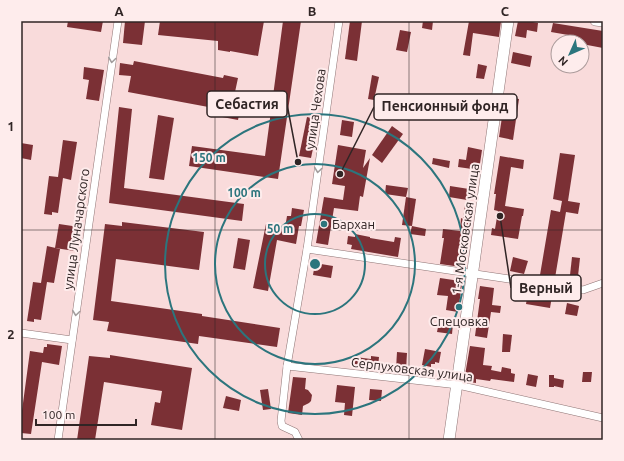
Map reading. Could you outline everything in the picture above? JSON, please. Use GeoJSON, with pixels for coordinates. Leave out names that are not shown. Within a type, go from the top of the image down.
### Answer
{"type":"FeatureCollection","features":[{"type":"Feature","properties":{"kind":"main road","name":"1-я Московская улица"},"geometry":{"type":"LineString","coordinates":[[449,440],[458,385],[508,21]]}},
{"type":"Feature","properties":{"kind":"street","name":"улица Луначарского"},"geometry":{"type":"LineString","coordinates":[[58,440],[118,21]]}},
{"type":"Feature","properties":{"kind":"street","name":"улица Чехова"},"geometry":{"type":"LineString","coordinates":[[299,440],[295,432],[282,426],[281,421],[287,366],[307,250],[339,21]]}},
{"type":"Feature","properties":{"kind":"street"},"geometry":{"type":"LineString","coordinates":[[595,21],[603,22]]}},
{"type":"Feature","properties":{"kind":"street"},"geometry":{"type":"LineString","coordinates":[[307,250],[583,290],[603,283]]}},
{"type":"Feature","properties":{"kind":"street"},"geometry":{"type":"LineString","coordinates":[[21,333],[72,340]]}},
{"type":"Feature","properties":{"kind":"street","name":"Серпуховская улица"},"geometry":{"type":"LineString","coordinates":[[287,366],[458,385],[603,418]]}},
{"type":"Feature","properties":{"kind":"building"},"geometry":{"type":"Polygon","coordinates":[[[68,21],[103,21],[101,32],[67,27],[68,21]]]}},
{"type":"Feature","properties":{"kind":"building"},"geometry":{"type":"Polygon","coordinates":[[[125,21],[145,21],[142,45],[123,43],[125,21]]]}},
{"type":"Feature","properties":{"kind":"building"},"geometry":{"type":"Polygon","coordinates":[[[160,21],[264,21],[258,56],[218,50],[218,41],[158,35],[160,21]]]}},
{"type":"Feature","properties":{"kind":"building"},"geometry":{"type":"Polygon","coordinates":[[[283,21],[301,21],[278,179],[189,166],[192,146],[265,156],[283,21]]]}},
{"type":"Feature","properties":{"kind":"building"},"geometry":{"type":"Polygon","coordinates":[[[350,21],[362,21],[357,61],[345,59],[350,21]]]}},
{"type":"Feature","properties":{"kind":"building"},"geometry":{"type":"Polygon","coordinates":[[[423,21],[433,21],[432,30],[422,28],[423,21]]]}},
{"type":"Feature","properties":{"kind":"building"},"geometry":{"type":"Polygon","coordinates":[[[469,21],[501,21],[499,37],[473,33],[470,56],[463,55],[469,21]]]}},
{"type":"Feature","properties":{"kind":"building"},"geometry":{"type":"Polygon","coordinates":[[[518,21],[538,23],[537,32],[527,30],[526,38],[515,36],[518,21]]]}},
{"type":"Feature","properties":{"kind":"building"},"geometry":{"type":"Polygon","coordinates":[[[553,23],[603,31],[603,48],[590,46],[590,34],[562,34],[551,32],[553,23]]]}},
{"type":"Feature","properties":{"kind":"building"},"geometry":{"type":"Polygon","coordinates":[[[400,30],[411,32],[407,52],[396,50],[400,30]]]}},
{"type":"Feature","properties":{"kind":"building"},"geometry":{"type":"Polygon","coordinates":[[[513,52],[532,56],[530,67],[511,63],[513,52]]]}},
{"type":"Feature","properties":{"kind":"building"},"geometry":{"type":"Polygon","coordinates":[[[134,61],[223,78],[224,75],[238,78],[235,92],[243,94],[238,120],[217,116],[219,109],[128,92],[131,76],[119,75],[120,63],[133,65],[134,61]]]}},
{"type":"Feature","properties":{"kind":"building"},"geometry":{"type":"Polygon","coordinates":[[[478,64],[487,66],[484,79],[476,78],[478,64]]]}},
{"type":"Feature","properties":{"kind":"building"},"geometry":{"type":"Polygon","coordinates":[[[84,67],[104,70],[99,101],[86,99],[89,80],[83,79],[84,67]]]}},
{"type":"Feature","properties":{"kind":"building"},"geometry":{"type":"Polygon","coordinates":[[[372,75],[379,77],[374,100],[368,99],[372,75]]]}},
{"type":"Feature","properties":{"kind":"building"},"geometry":{"type":"Polygon","coordinates":[[[505,97],[519,99],[513,140],[499,137],[505,97]]]}},
{"type":"Feature","properties":{"kind":"building"},"geometry":{"type":"Polygon","coordinates":[[[119,107],[132,109],[124,188],[244,204],[242,221],[109,203],[119,107]]]}},
{"type":"Feature","properties":{"kind":"building"},"geometry":{"type":"Polygon","coordinates":[[[158,115],[174,118],[164,180],[149,178],[158,115]]]}},
{"type":"Feature","properties":{"kind":"building"},"geometry":{"type":"Polygon","coordinates":[[[307,117],[319,120],[311,158],[299,156],[307,117]]]}},
{"type":"Feature","properties":{"kind":"building"},"geometry":{"type":"Polygon","coordinates":[[[342,120],[354,122],[352,137],[340,135],[342,120]]]}},
{"type":"Feature","properties":{"kind":"building"},"geometry":{"type":"Polygon","coordinates":[[[392,126],[403,134],[382,163],[372,155],[392,126]]]}},
{"type":"Feature","properties":{"kind":"building"},"geometry":{"type":"Polygon","coordinates":[[[63,140],[77,142],[71,180],[63,178],[58,213],[52,212],[52,215],[44,214],[49,176],[58,177],[63,140]]]}},
{"type":"Feature","properties":{"kind":"building"},"geometry":{"type":"Polygon","coordinates":[[[21,143],[33,145],[31,160],[21,158],[21,143]]]}},
{"type":"Feature","properties":{"kind":"building"},"geometry":{"type":"Polygon","coordinates":[[[338,145],[366,150],[363,168],[370,158],[363,197],[360,196],[358,211],[334,208],[328,245],[316,243],[324,197],[343,200],[345,186],[332,184],[338,145]]]}},
{"type":"Feature","properties":{"kind":"building"},"geometry":{"type":"Polygon","coordinates":[[[468,147],[482,150],[479,170],[458,167],[459,159],[466,160],[468,147]]]}},
{"type":"Feature","properties":{"kind":"building"},"geometry":{"type":"Polygon","coordinates":[[[560,153],[575,155],[568,201],[580,203],[578,214],[566,212],[555,278],[540,275],[551,210],[560,212],[562,201],[553,199],[560,153]]]}},
{"type":"Feature","properties":{"kind":"building"},"geometry":{"type":"Polygon","coordinates":[[[500,156],[524,160],[523,169],[511,167],[505,206],[524,209],[518,239],[491,235],[492,228],[495,229],[498,211],[494,210],[496,194],[494,194],[500,156]]]}},
{"type":"Feature","properties":{"kind":"building"},"geometry":{"type":"Polygon","coordinates":[[[433,158],[450,161],[449,168],[432,164],[433,158]]]}},
{"type":"Feature","properties":{"kind":"building"},"geometry":{"type":"Polygon","coordinates":[[[386,185],[408,188],[406,197],[385,194],[386,185]]]}},
{"type":"Feature","properties":{"kind":"building"},"geometry":{"type":"Polygon","coordinates":[[[450,186],[469,189],[467,200],[449,197],[450,186]]]}},
{"type":"Feature","properties":{"kind":"building"},"geometry":{"type":"Polygon","coordinates":[[[406,197],[416,199],[412,226],[402,225],[406,197]]]}},
{"type":"Feature","properties":{"kind":"building"},"geometry":{"type":"Polygon","coordinates":[[[465,205],[474,206],[469,242],[465,242],[461,267],[440,264],[444,238],[442,238],[443,229],[460,231],[461,218],[463,219],[465,205]]]}},
{"type":"Feature","properties":{"kind":"building"},"geometry":{"type":"Polygon","coordinates":[[[292,208],[304,210],[301,226],[299,226],[296,244],[277,240],[268,291],[253,288],[266,224],[285,228],[287,216],[291,216],[292,208]]]}},
{"type":"Feature","properties":{"kind":"building"},"geometry":{"type":"Polygon","coordinates":[[[122,222],[204,232],[199,270],[116,259],[111,301],[202,314],[202,316],[280,328],[277,347],[199,336],[198,344],[107,331],[109,322],[93,320],[105,224],[122,226],[122,222]]]}},
{"type":"Feature","properties":{"kind":"building"},"geometry":{"type":"Polygon","coordinates":[[[59,224],[79,227],[75,251],[55,248],[59,224]]]}},
{"type":"Feature","properties":{"kind":"building"},"geometry":{"type":"Polygon","coordinates":[[[412,226],[426,229],[425,236],[410,234],[412,226]]]}},
{"type":"Feature","properties":{"kind":"building"},"geometry":{"type":"Polygon","coordinates":[[[355,234],[394,242],[395,237],[401,238],[398,257],[351,249],[352,245],[347,244],[348,236],[355,237],[355,234]]]}},
{"type":"Feature","properties":{"kind":"building"},"geometry":{"type":"Polygon","coordinates":[[[238,238],[250,240],[245,270],[233,268],[238,238]]]}},
{"type":"Feature","properties":{"kind":"building"},"geometry":{"type":"Polygon","coordinates":[[[47,246],[60,249],[54,283],[47,282],[41,320],[34,319],[34,322],[27,321],[33,282],[41,283],[47,246]]]}},
{"type":"Feature","properties":{"kind":"building"},"geometry":{"type":"Polygon","coordinates":[[[513,257],[528,261],[524,274],[510,271],[513,257]]]}},
{"type":"Feature","properties":{"kind":"building"},"geometry":{"type":"Polygon","coordinates":[[[572,257],[580,258],[578,276],[570,275],[572,257]]]}},
{"type":"Feature","properties":{"kind":"building"},"geometry":{"type":"Polygon","coordinates":[[[315,263],[333,266],[331,278],[313,275],[315,263]]]}},
{"type":"Feature","properties":{"kind":"building"},"geometry":{"type":"Polygon","coordinates":[[[440,278],[460,281],[462,284],[458,312],[446,310],[448,296],[437,295],[440,278]]]}},
{"type":"Feature","properties":{"kind":"building"},"geometry":{"type":"Polygon","coordinates":[[[480,286],[494,288],[492,305],[501,306],[500,313],[491,312],[487,338],[475,336],[480,299],[478,299],[480,286]]]}},
{"type":"Feature","properties":{"kind":"building"},"geometry":{"type":"Polygon","coordinates":[[[528,292],[552,296],[550,308],[526,304],[528,292]]]}},
{"type":"Feature","properties":{"kind":"building"},"geometry":{"type":"Polygon","coordinates":[[[567,303],[579,306],[577,316],[565,314],[567,303]]]}},
{"type":"Feature","properties":{"kind":"building"},"geometry":{"type":"Polygon","coordinates":[[[439,322],[453,324],[452,334],[437,332],[439,322]]]}},
{"type":"Feature","properties":{"kind":"building"},"geometry":{"type":"Polygon","coordinates":[[[503,334],[512,335],[510,352],[502,352],[503,334]]]}},
{"type":"Feature","properties":{"kind":"building"},"geometry":{"type":"Polygon","coordinates":[[[47,344],[62,346],[59,365],[42,362],[31,434],[21,433],[21,418],[30,351],[43,353],[44,347],[47,347],[47,344]]]}},
{"type":"Feature","properties":{"kind":"building"},"geometry":{"type":"Polygon","coordinates":[[[470,346],[485,348],[483,365],[492,366],[491,370],[501,372],[502,367],[511,369],[511,373],[515,374],[514,382],[491,379],[490,381],[476,379],[476,383],[464,381],[470,346]]]}},
{"type":"Feature","properties":{"kind":"building"},"geometry":{"type":"Polygon","coordinates":[[[425,349],[441,352],[439,363],[435,362],[435,364],[431,364],[431,367],[422,365],[425,349]]]}},
{"type":"Feature","properties":{"kind":"building"},"geometry":{"type":"Polygon","coordinates":[[[397,352],[407,353],[406,370],[396,369],[397,352]]]}},
{"type":"Feature","properties":{"kind":"building"},"geometry":{"type":"Polygon","coordinates":[[[110,355],[192,368],[182,430],[151,425],[155,402],[160,403],[162,391],[104,382],[95,440],[77,440],[89,356],[110,358],[110,355]]]}},
{"type":"Feature","properties":{"kind":"building"},"geometry":{"type":"Polygon","coordinates":[[[371,356],[379,357],[378,367],[354,364],[355,357],[371,359],[371,356]]]}},
{"type":"Feature","properties":{"kind":"building"},"geometry":{"type":"Polygon","coordinates":[[[583,372],[592,372],[591,382],[582,382],[583,372]]]}},
{"type":"Feature","properties":{"kind":"building"},"geometry":{"type":"Polygon","coordinates":[[[528,374],[538,376],[536,387],[526,385],[528,374]]]}},
{"type":"Feature","properties":{"kind":"building"},"geometry":{"type":"Polygon","coordinates":[[[549,375],[554,375],[554,378],[564,380],[563,388],[554,386],[549,387],[549,375]]]}},
{"type":"Feature","properties":{"kind":"building"},"geometry":{"type":"Polygon","coordinates":[[[293,377],[306,378],[305,389],[312,395],[311,401],[303,406],[302,415],[288,413],[293,377]]]}},
{"type":"Feature","properties":{"kind":"building"},"geometry":{"type":"Polygon","coordinates":[[[337,385],[355,387],[352,416],[344,415],[345,403],[335,402],[337,385]]]}},
{"type":"Feature","properties":{"kind":"building"},"geometry":{"type":"Polygon","coordinates":[[[268,389],[271,409],[263,410],[260,390],[268,389]]]}},
{"type":"Feature","properties":{"kind":"building"},"geometry":{"type":"Polygon","coordinates":[[[370,389],[382,390],[381,401],[369,400],[370,389]]]}},
{"type":"Feature","properties":{"kind":"building"},"geometry":{"type":"Polygon","coordinates":[[[226,396],[241,400],[239,411],[223,408],[226,396]]]}},
{"type":"Feature","properties":{"kind":"place","name":"Себастия"},"geometry":{"type":"Point","coordinates":[298,162]}},
{"type":"Feature","properties":{"kind":"place","name":"Пенсионный фонд"},"geometry":{"type":"Point","coordinates":[340,174]}},
{"type":"Feature","properties":{"kind":"place","name":"Верный"},"geometry":{"type":"Point","coordinates":[500,216]}},
{"type":"Feature","properties":{"kind":"place","name":"Бархан"},"geometry":{"type":"Point","coordinates":[324,224]}},
{"type":"Feature","properties":{"kind":"place","name":"Спецовка"},"geometry":{"type":"Point","coordinates":[459,307]}}]}
